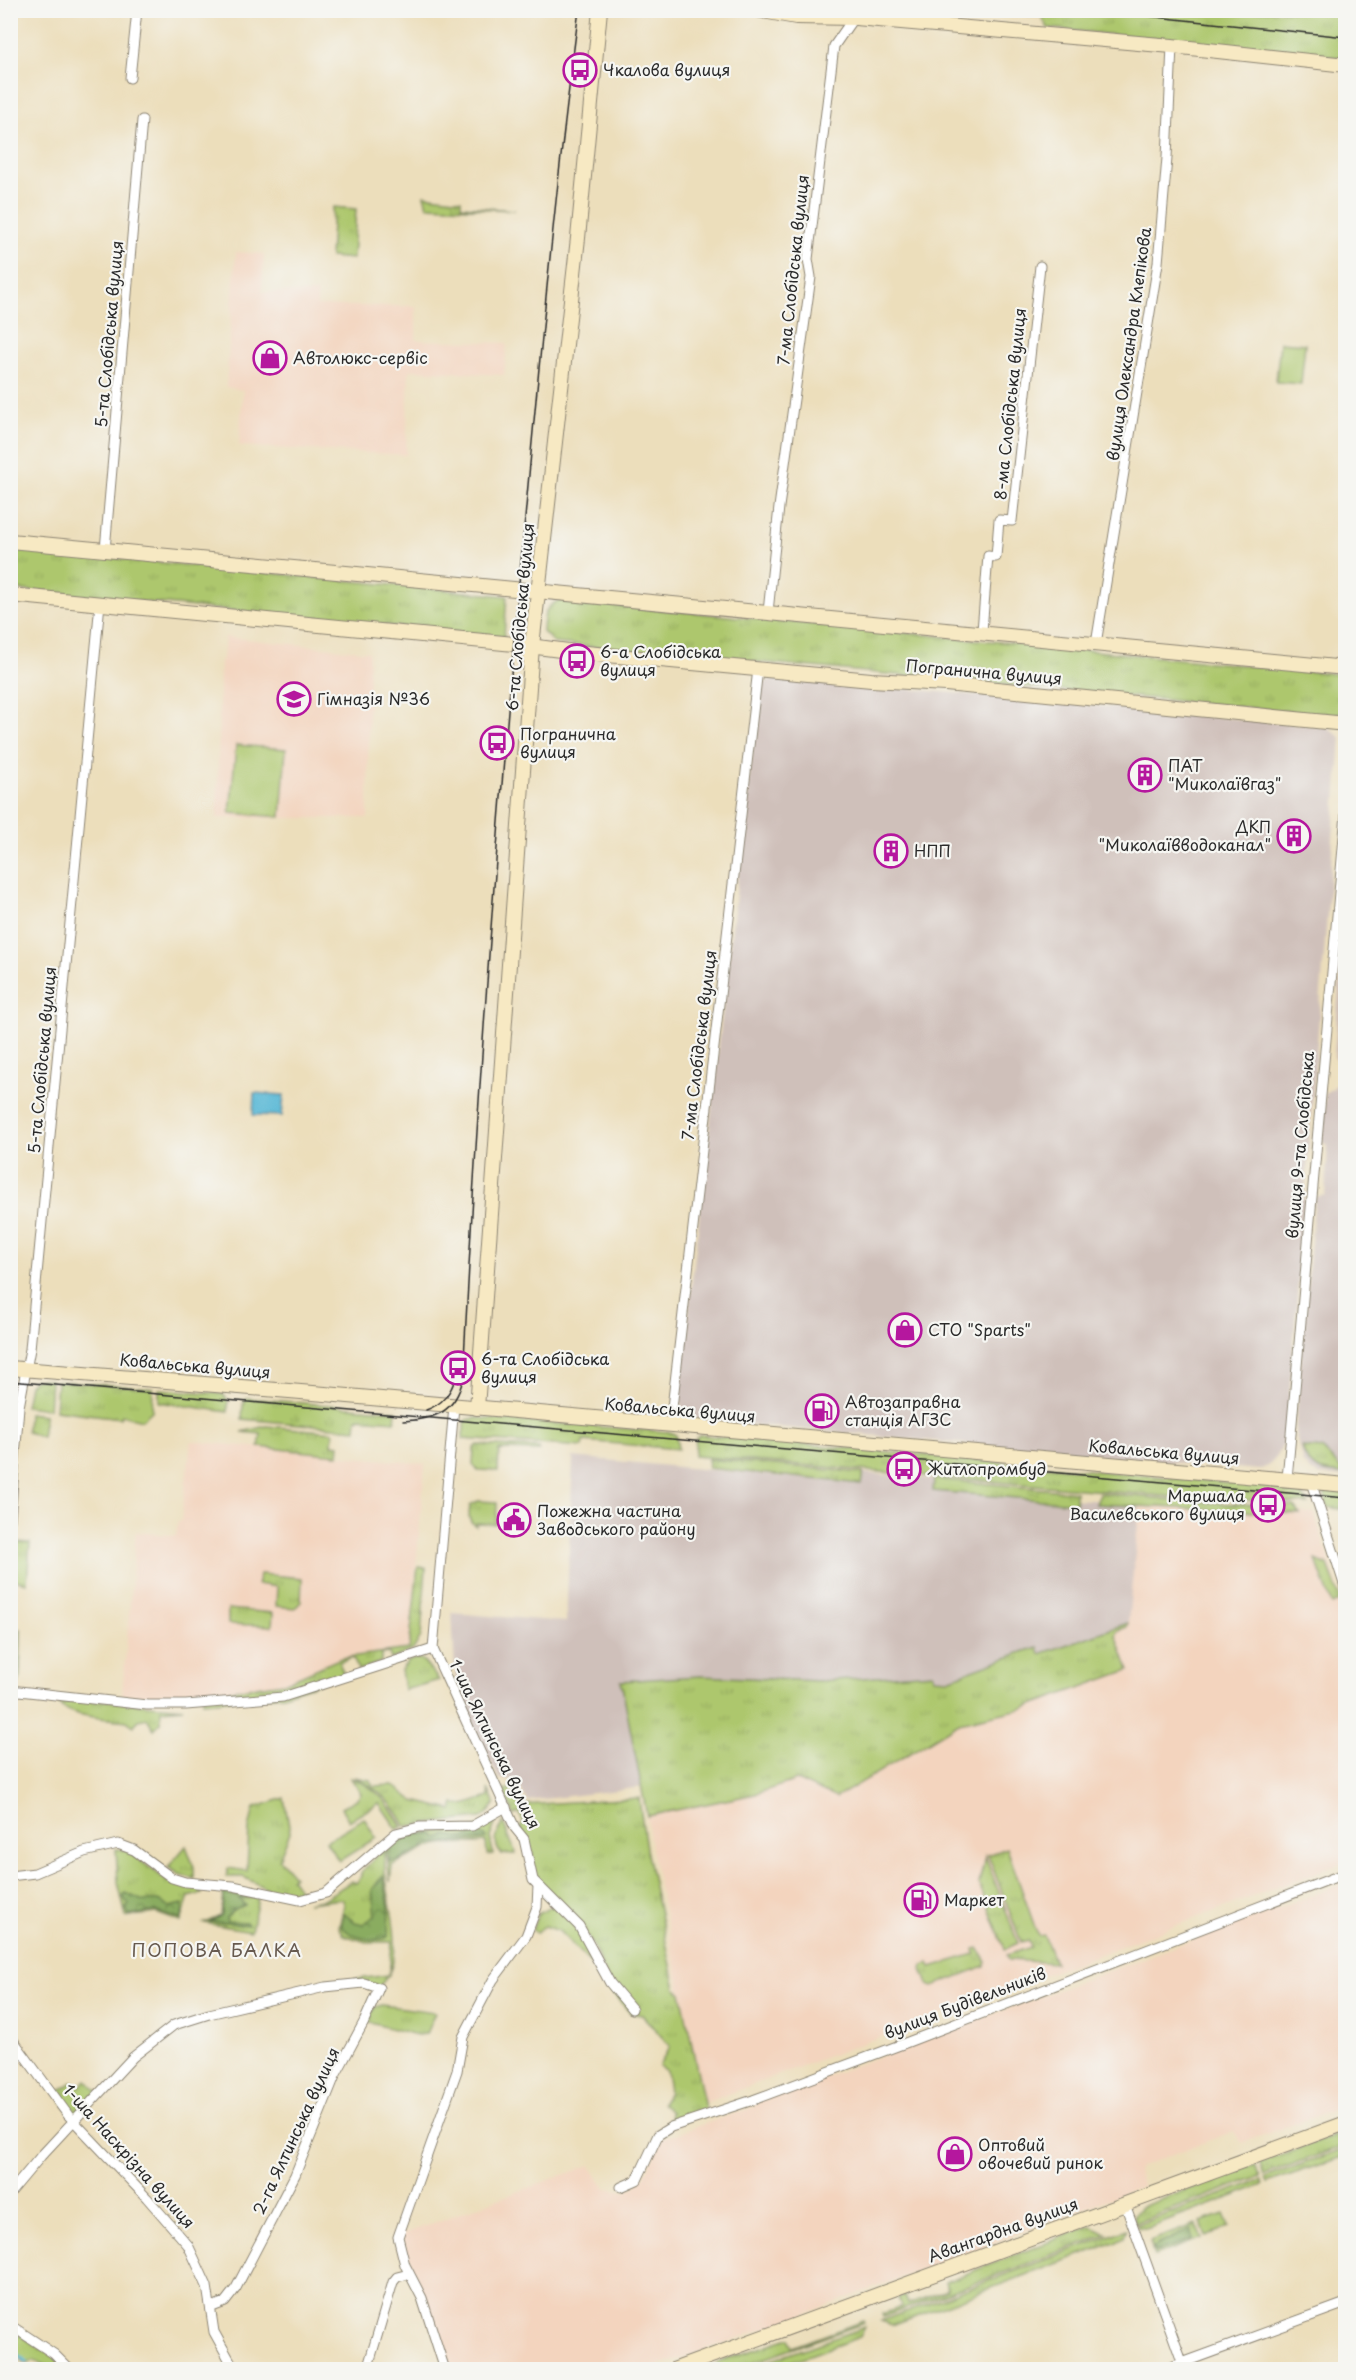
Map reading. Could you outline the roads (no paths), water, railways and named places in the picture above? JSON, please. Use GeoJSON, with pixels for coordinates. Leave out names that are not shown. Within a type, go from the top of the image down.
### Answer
{"type":"FeatureCollection","features":[{"type":"Feature","properties":{"kind":"street"},"geometry":{"type":"LineString","coordinates":[[130,78],[137,10]]}},
{"type":"Feature","properties":{"kind":"street","name":"6-та Слобідська вулиця"},"geometry":{"type":"LineString","coordinates":[[477,1408],[532,646],[578,238],[600,10]]}},
{"type":"Feature","properties":{"kind":"street"},"geometry":{"type":"LineString","coordinates":[[757,10],[796,17],[857,14],[1346,65]]}},
{"type":"Feature","properties":{"kind":"street","name":"7-ма Слобідська вулиця"},"geometry":{"type":"LineString","coordinates":[[768,612],[779,507],[811,277],[808,259],[834,46],[857,14]]}},
{"type":"Feature","properties":{"kind":"street","name":"вулиця Олександра Клепікова"},"geometry":{"type":"LineString","coordinates":[[1096,644],[1158,263],[1167,158],[1172,46]]}},
{"type":"Feature","properties":{"kind":"street","name":"5-та Слобідська вулиця"},"geometry":{"type":"LineString","coordinates":[[105,550],[142,120]]}},
{"type":"Feature","properties":{"kind":"street","name":"8-ма Слобідська вулиця"},"geometry":{"type":"LineString","coordinates":[[982,632],[988,556],[996,556],[999,520],[1012,521],[1040,266]]}},
{"type":"Feature","properties":{"kind":"street"},"geometry":{"type":"LineString","coordinates":[[10,541],[1346,668]]}},
{"type":"Feature","properties":{"kind":"street","name":"Погранична вулиця"},"geometry":{"type":"LineString","coordinates":[[10,595],[871,680],[946,684],[1346,724]]}},
{"type":"Feature","properties":{"kind":"street","name":"5-та Слобідська вулиця"},"geometry":{"type":"LineString","coordinates":[[10,1520],[20,1407],[27,1370],[100,603]]}},
{"type":"Feature","properties":{"kind":"street","name":"7-ма Слобідська вулиця"},"geometry":{"type":"LineString","coordinates":[[670,1425],[758,669]]}},
{"type":"Feature","properties":{"kind":"street","name":"вулиця 9-та Слобідська"},"geometry":{"type":"LineString","coordinates":[[1287,1479],[1346,814]]}},
{"type":"Feature","properties":{"kind":"street","name":"Ковальська вулиця"},"geometry":{"type":"LineString","coordinates":[[10,1368],[1346,1485]]}},
{"type":"Feature","properties":{"kind":"street"},"geometry":{"type":"LineString","coordinates":[[10,1690],[147,1705],[186,1705],[279,1698],[433,1650],[454,1406]]}},
{"type":"Feature","properties":{"kind":"street"},"geometry":{"type":"LineString","coordinates":[[1311,1482],[1346,1590]]}},
{"type":"Feature","properties":{"kind":"street","name":"1-ша Ялтинська вулиця"},"geometry":{"type":"LineString","coordinates":[[433,1650],[515,1830],[524,1839],[533,1880],[579,1926],[610,1983],[632,2009]]}},
{"type":"Feature","properties":{"kind":"street"},"geometry":{"type":"LineString","coordinates":[[10,1876],[35,1873],[84,1852],[118,1844],[135,1850],[172,1878],[185,1882],[233,1886],[300,1900],[326,1893],[396,1833],[426,1827],[472,1826],[506,1807]]}},
{"type":"Feature","properties":{"kind":"street","name":"вулиця Будівельників"},"geometry":{"type":"LineString","coordinates":[[621,2187],[637,2180],[658,2135],[670,2127],[743,2103],[908,2042],[1346,1873]]}},
{"type":"Feature","properties":{"kind":"street","name":"1-ша Ялтинська вулиця"},"geometry":{"type":"LineString","coordinates":[[445,2370],[422,2298],[402,2256],[399,2234],[457,2071],[462,2039],[493,1980],[526,1936],[537,1907],[538,1886]]}},
{"type":"Feature","properties":{"kind":"street","name":"2-га Ялтинська вулиця"},"geometry":{"type":"LineString","coordinates":[[74,2121],[133,2057],[174,2025],[201,2016],[325,1987],[364,1983],[379,1988],[335,2076],[295,2175],[237,2288],[225,2302],[212,2307]]}},
{"type":"Feature","properties":{"kind":"street","name":"1-ша Наскрізна вулиця"},"geometry":{"type":"LineString","coordinates":[[10,2036],[74,2121],[188,2245],[203,2273],[212,2307],[214,2332],[235,2370]]}},
{"type":"Feature","properties":{"kind":"street"},"geometry":{"type":"LineString","coordinates":[[10,2193],[74,2121]]}},
{"type":"Feature","properties":{"kind":"street","name":"Авангардна вулиця"},"geometry":{"type":"LineString","coordinates":[[673,2370],[692,2366],[1346,2123]]}},
{"type":"Feature","properties":{"kind":"street"},"geometry":{"type":"LineString","coordinates":[[1125,2204],[1184,2366]]}},
{"type":"Feature","properties":{"kind":"street"},"geometry":{"type":"LineString","coordinates":[[367,2370],[393,2282],[397,2277],[410,2274]]}},
{"type":"Feature","properties":{"kind":"street"},"geometry":{"type":"LineString","coordinates":[[1163,2370],[1184,2366],[1346,2303]]}},
{"type":"Feature","properties":{"kind":"street"},"geometry":{"type":"LineString","coordinates":[[10,2325],[69,2368]]}},
{"type":"Feature","properties":{"kind":"water"},"geometry":{"type":"Polygon","coordinates":[[[254,1093],[284,1095],[282,1116],[253,1115],[254,1093]]]}},
{"type":"Feature","properties":{"kind":"waterway"},"geometry":{"type":"LineString","coordinates":[[10,2335],[10,2341]]}},
{"type":"Feature","properties":{"kind":"waterway"},"geometry":{"type":"LineString","coordinates":[[10,2349],[27,2362]]}},
{"type":"Feature","properties":{"kind":"tram line"},"geometry":{"type":"LineString","coordinates":[[403,1421],[434,1416],[442,1412],[455,1400],[463,1379],[480,1084],[510,692],[546,302],[579,10]]}},
{"type":"Feature","properties":{"kind":"tram line"},"geometry":{"type":"LineString","coordinates":[[784,10],[794,14],[815,10]]}},
{"type":"Feature","properties":{"kind":"tram line"},"geometry":{"type":"LineString","coordinates":[[1090,10],[1346,37]]}},
{"type":"Feature","properties":{"kind":"tram line"},"geometry":{"type":"LineString","coordinates":[[426,1410],[437,1405],[446,1397],[456,1376]]}},
{"type":"Feature","properties":{"kind":"tram line"},"geometry":{"type":"LineString","coordinates":[[10,1381],[1346,1498]]}},
{"type":"Feature","properties":{"kind":"railway"},"geometry":{"type":"LineString","coordinates":[[10,2361],[22,2370]]}},
{"type":"Feature","properties":{"kind":"place","name":"Чкалова вулиця"},"geometry":{"type":"Point","coordinates":[580,70]}},
{"type":"Feature","properties":{"kind":"place","name":"Автолюкс-сервіс"},"geometry":{"type":"Point","coordinates":[270,358]}},
{"type":"Feature","properties":{"kind":"place","name":"6-а Слобідська вулиця"},"geometry":{"type":"Point","coordinates":[577,661]}},
{"type":"Feature","properties":{"kind":"place","name":"Гімназія №36"},"geometry":{"type":"Point","coordinates":[294,699]}},
{"type":"Feature","properties":{"kind":"place","name":"Погранична вулиця"},"geometry":{"type":"Point","coordinates":[497,743]}},
{"type":"Feature","properties":{"kind":"place","name":"ПАТ \"Миколаївгаз\""},"geometry":{"type":"Point","coordinates":[1145,775]}},
{"type":"Feature","properties":{"kind":"place","name":"ДКП \"Миколаївводоканал\""},"geometry":{"type":"Point","coordinates":[1294,836]}},
{"type":"Feature","properties":{"kind":"place","name":"НПП"},"geometry":{"type":"Point","coordinates":[891,851]}},
{"type":"Feature","properties":{"kind":"place","name":"СТО \"Sparts\""},"geometry":{"type":"Point","coordinates":[905,1330]}},
{"type":"Feature","properties":{"kind":"place","name":"6-та Слобідська вулиця"},"geometry":{"type":"Point","coordinates":[458,1368]}},
{"type":"Feature","properties":{"kind":"place","name":"Автозаправна станція АГЗС"},"geometry":{"type":"Point","coordinates":[822,1411]}},
{"type":"Feature","properties":{"kind":"place","name":"Житлопромбуд"},"geometry":{"type":"Point","coordinates":[904,1469]}},
{"type":"Feature","properties":{"kind":"place","name":"Маршала Василевського вулиця"},"geometry":{"type":"Point","coordinates":[1268,1505]}},
{"type":"Feature","properties":{"kind":"place","name":"Пожежна частина Заводського району"},"geometry":{"type":"Point","coordinates":[514,1520]}},
{"type":"Feature","properties":{"kind":"place","name":"Маркет"},"geometry":{"type":"Point","coordinates":[921,1900]}},
{"type":"Feature","properties":{"kind":"place","name":"Оптовий овочевий ринок"},"geometry":{"type":"Point","coordinates":[955,2154]}},
{"type":"Feature","properties":{"kind":"district","name":"ПОПОВА БАЛКА"},"geometry":{"type":"Point","coordinates":[217,1951]}}]}
